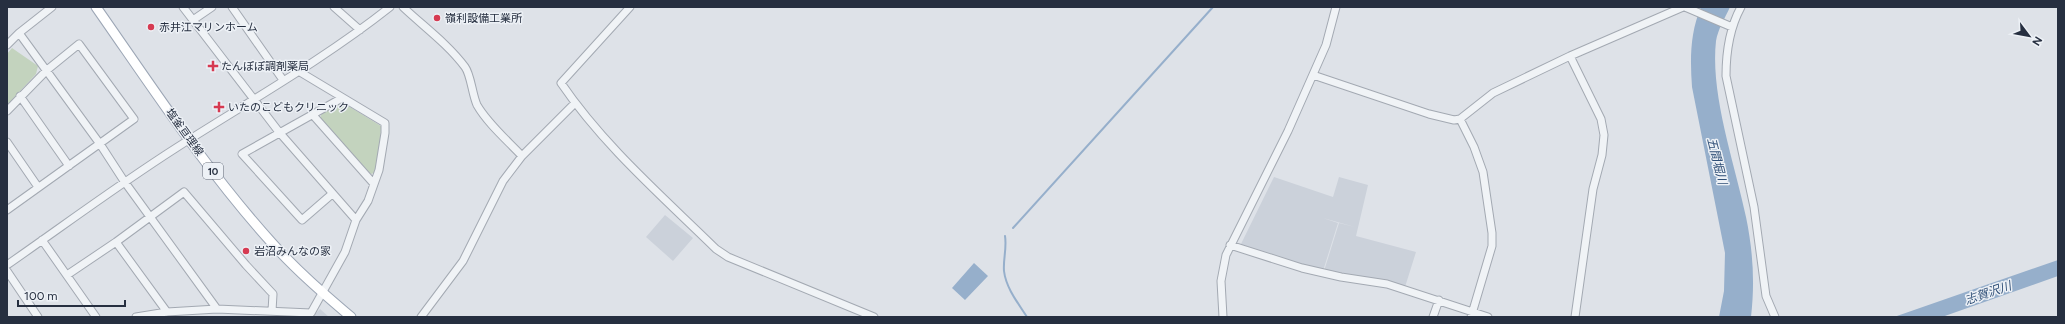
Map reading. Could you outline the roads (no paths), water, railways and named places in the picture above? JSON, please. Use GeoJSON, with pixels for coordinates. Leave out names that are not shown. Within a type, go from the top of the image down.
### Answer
{"type":"FeatureCollection","features":[{"type":"Feature","properties":{"kind":"main road","name":"塩釜亘理線"},"geometry":{"type":"LineString","coordinates":[[96,7],[190,139],[245,212],[287,259],[323,294],[352,317]]}},
{"type":"Feature","properties":{"kind":"street"},"geometry":{"type":"LineString","coordinates":[[7,46],[19,33],[52,7]]}},
{"type":"Feature","properties":{"kind":"street"},"geometry":{"type":"LineString","coordinates":[[183,7],[252,99],[332,194],[356,220]]}},
{"type":"Feature","properties":{"kind":"street"},"geometry":{"type":"LineString","coordinates":[[192,20],[212,7]]}},
{"type":"Feature","properties":{"kind":"street"},"geometry":{"type":"LineString","coordinates":[[232,7],[283,80]]}},
{"type":"Feature","properties":{"kind":"street"},"geometry":{"type":"LineString","coordinates":[[334,7],[360,30]]}},
{"type":"Feature","properties":{"kind":"street"},"geometry":{"type":"LineString","coordinates":[[7,265],[124,181],[252,99],[283,80],[300,72],[390,7]]}},
{"type":"Feature","properties":{"kind":"street"},"geometry":{"type":"LineString","coordinates":[[403,7],[456,56],[466,69],[478,106],[493,125],[522,156]]}},
{"type":"Feature","properties":{"kind":"street"},"geometry":{"type":"LineString","coordinates":[[630,7],[561,83],[575,103],[620,156],[716,249],[728,257],[874,317]]}},
{"type":"Feature","properties":{"kind":"street"},"geometry":{"type":"LineString","coordinates":[[1224,317],[1221,281],[1223,265],[1230,246],[1288,132],[1313,75],[1331,31],[1336,7]]}},
{"type":"Feature","properties":{"kind":"street"},"geometry":{"type":"LineString","coordinates":[[1313,75],[1429,114],[1454,120],[1460,119],[1493,93],[1570,56],[1684,7],[1732,27]]}},
{"type":"Feature","properties":{"kind":"street"},"geometry":{"type":"LineString","coordinates":[[1741,7],[1732,27],[1726,55],[1726,76],[1754,207],[1766,296],[1775,317]]}},
{"type":"Feature","properties":{"kind":"street"},"geometry":{"type":"LineString","coordinates":[[19,33],[217,309]]}},
{"type":"Feature","properties":{"kind":"street"},"geometry":{"type":"LineString","coordinates":[[7,111],[47,70],[79,44],[134,119],[8,209]]}},
{"type":"Feature","properties":{"kind":"street"},"geometry":{"type":"LineString","coordinates":[[1570,56],[1601,119],[1604,135],[1602,155],[1593,189],[1575,317]]}},
{"type":"Feature","properties":{"kind":"street"},"geometry":{"type":"LineString","coordinates":[[136,317],[167,312],[217,309],[311,313],[323,294],[345,252],[356,220],[368,201],[379,170],[385,133],[385,123],[300,72]]}},
{"type":"Feature","properties":{"kind":"street"},"geometry":{"type":"LineString","coordinates":[[20,96],[69,166]]}},
{"type":"Feature","properties":{"kind":"street"},"geometry":{"type":"LineString","coordinates":[[332,194],[302,220],[242,154],[342,98]]}},
{"type":"Feature","properties":{"kind":"street"},"geometry":{"type":"LineString","coordinates":[[421,317],[463,261],[493,198],[503,181],[522,156],[575,103]]}},
{"type":"Feature","properties":{"kind":"street"},"geometry":{"type":"LineString","coordinates":[[312,114],[374,184]]}},
{"type":"Feature","properties":{"kind":"street"},"geometry":{"type":"LineString","coordinates":[[1460,119],[1474,148],[1482,172],[1492,233],[1492,246],[1471,314]]}},
{"type":"Feature","properties":{"kind":"street"},"geometry":{"type":"LineString","coordinates":[[7,142],[38,187]]}},
{"type":"Feature","properties":{"kind":"street"},"geometry":{"type":"LineString","coordinates":[[67,275],[116,242],[184,192],[246,265],[273,294],[272,311]]}},
{"type":"Feature","properties":{"kind":"street"},"geometry":{"type":"LineString","coordinates":[[42,240],[96,317]]}},
{"type":"Feature","properties":{"kind":"street"},"geometry":{"type":"LineString","coordinates":[[116,242],[167,312]]}},
{"type":"Feature","properties":{"kind":"street"},"geometry":{"type":"LineString","coordinates":[[1230,246],[1302,268],[1341,277],[1387,284],[1438,300],[1471,314],[1488,317]]}},
{"type":"Feature","properties":{"kind":"street"},"geometry":{"type":"LineString","coordinates":[[7,271],[38,317]]}},
{"type":"Feature","properties":{"kind":"street"},"geometry":{"type":"LineString","coordinates":[[1433,317],[1438,300]]}},
{"type":"Feature","properties":{"kind":"water","name":"五間堀川"},"geometry":{"type":"Polygon","coordinates":[[[1701,7],[1730,7],[1717,37],[1715,62],[1720,106],[1746,217],[1750,242],[1753,267],[1751,317],[1719,317],[1724,291],[1725,253],[1691,77],[1693,36],[1701,7]]]}},
{"type":"Feature","properties":{"kind":"water","name":"志賀沢川"},"geometry":{"type":"Polygon","coordinates":[[[2058,260],[2058,276],[1942,317],[1894,317],[2058,260]]]}},
{"type":"Feature","properties":{"kind":"water"},"geometry":{"type":"Polygon","coordinates":[[[974,263],[988,276],[965,300],[952,288],[974,263]]]}},
{"type":"Feature","properties":{"kind":"waterway"},"geometry":{"type":"LineString","coordinates":[[1013,228],[1213,7]]}},
{"type":"Feature","properties":{"kind":"waterway"},"geometry":{"type":"LineString","coordinates":[[1005,236],[1005,277],[1013,295],[1027,317]]}},
{"type":"Feature","properties":{"kind":"place","name":"嶺利設備工業所"},"geometry":{"type":"Point","coordinates":[437,18]}},
{"type":"Feature","properties":{"kind":"place","name":"赤井江マリンホーム"},"geometry":{"type":"Point","coordinates":[151,27]}},
{"type":"Feature","properties":{"kind":"place","name":"たんぽぽ調剤薬局"},"geometry":{"type":"Point","coordinates":[213,66]}},
{"type":"Feature","properties":{"kind":"place","name":"いたのこどもクリニック"},"geometry":{"type":"Point","coordinates":[219,107]}},
{"type":"Feature","properties":{"kind":"place","name":"岩沼みんなの家"},"geometry":{"type":"Point","coordinates":[246,251]}}]}
